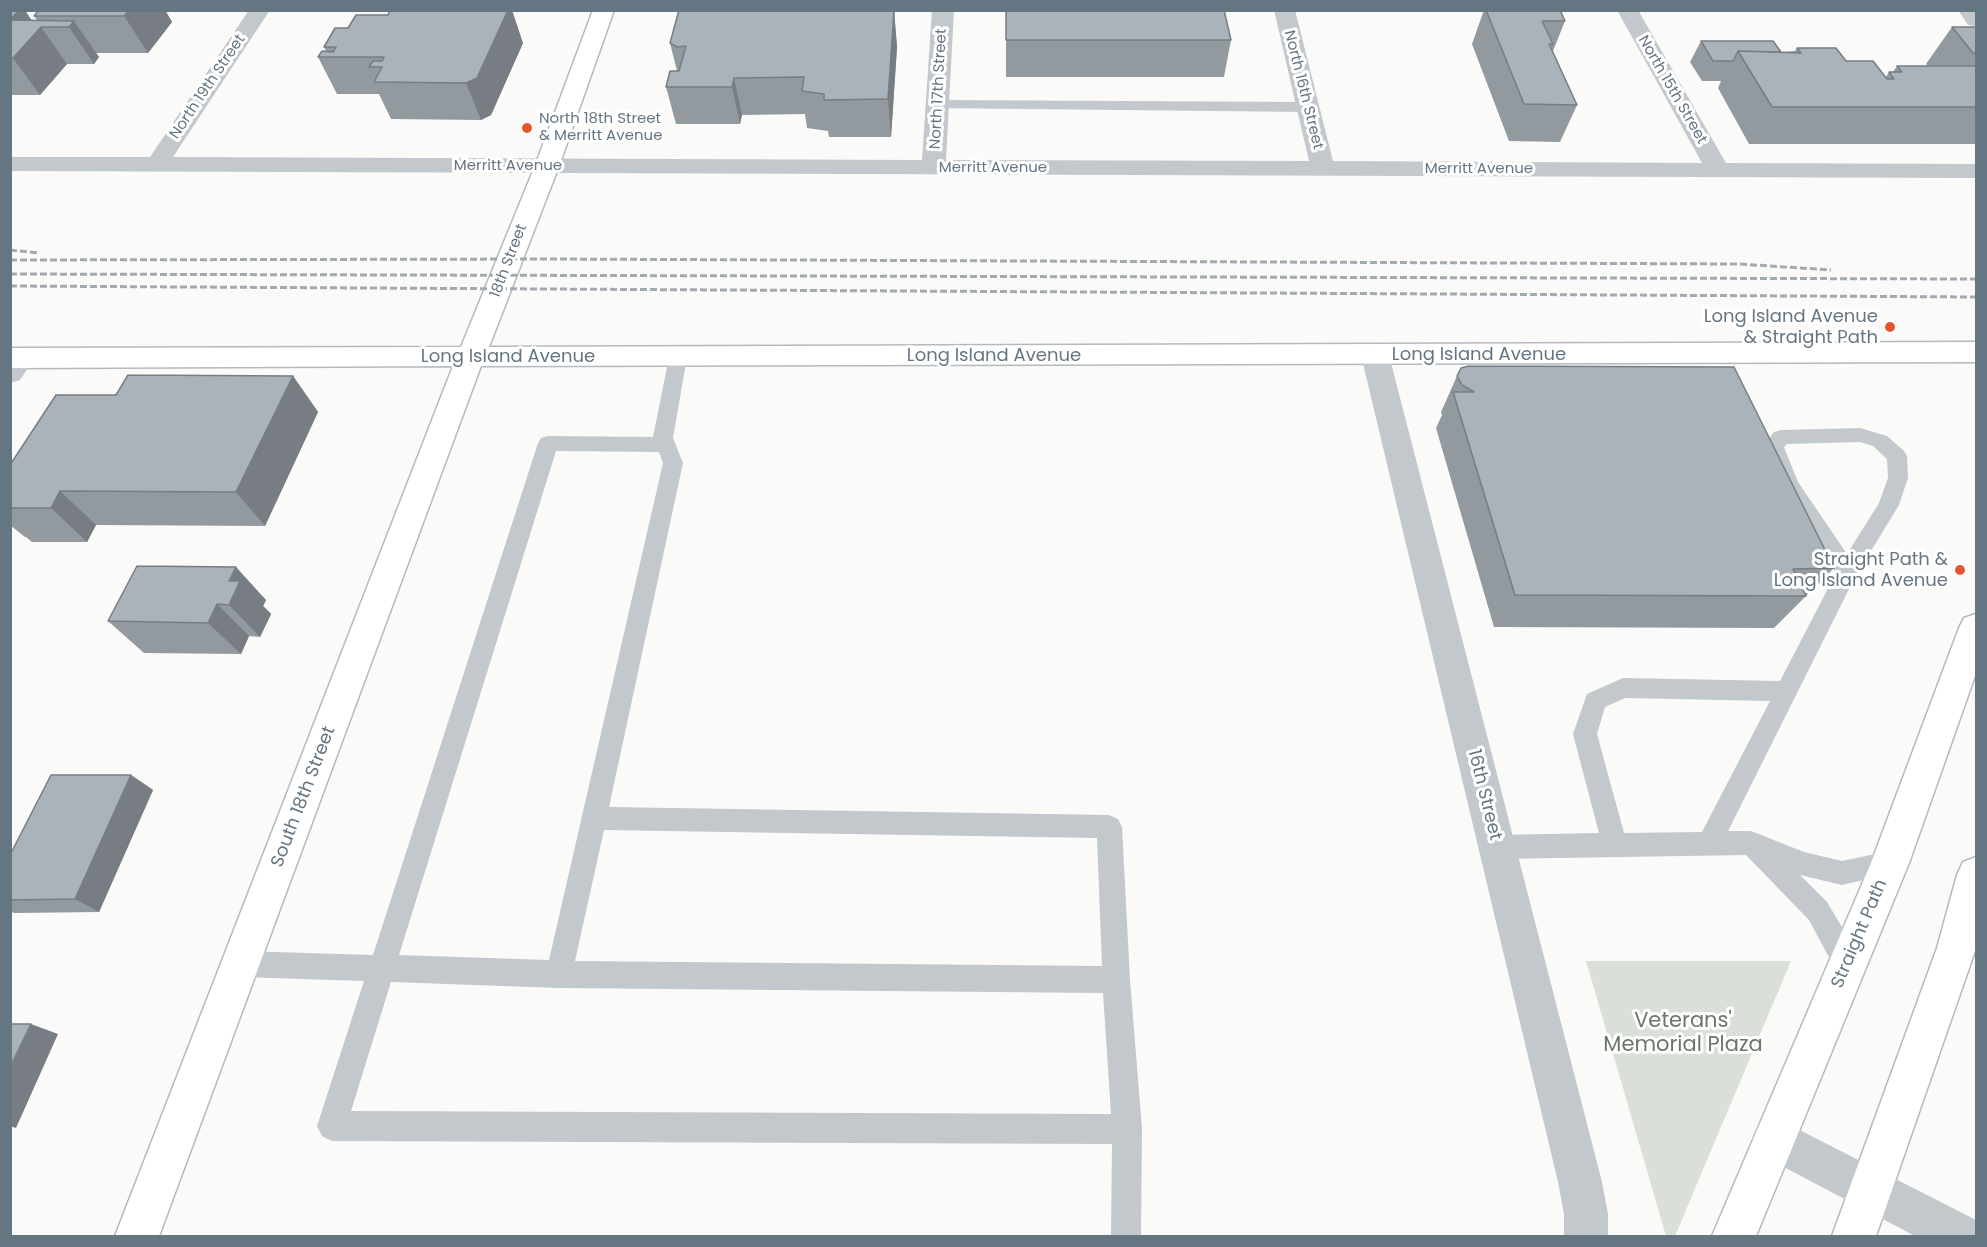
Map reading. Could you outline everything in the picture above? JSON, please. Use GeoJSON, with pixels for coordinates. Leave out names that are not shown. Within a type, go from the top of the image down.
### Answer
{"type":"FeatureCollection","features":[{"type":"Feature","properties":{"kind":"street","name":"North 19th Street"},"geometry":{"type":"LineString","coordinates":[[157,164],[260,10]]}},
{"type":"Feature","properties":{"kind":"street","name":"18th Street"},"geometry":{"type":"LineString","coordinates":[[470,357],[548,166],[604,10]]}},
{"type":"Feature","properties":{"kind":"street","name":"North 17th Street"},"geometry":{"type":"LineString","coordinates":[[934,167],[943,10]]}},
{"type":"Feature","properties":{"kind":"street","name":"North 16th Street"},"geometry":{"type":"LineString","coordinates":[[1284,10],[1323,169]]}},
{"type":"Feature","properties":{"kind":"street","name":"North 15th Street"},"geometry":{"type":"LineString","coordinates":[[1627,10],[1718,170]]}},
{"type":"Feature","properties":{"kind":"street"},"geometry":{"type":"LineString","coordinates":[[1968,10],[1977,20]]}},
{"type":"Feature","properties":{"kind":"street","name":"Merritt Avenue"},"geometry":{"type":"LineString","coordinates":[[10,164],[1977,171]]}},
{"type":"Feature","properties":{"kind":"street","name":"Long Island Avenue"},"geometry":{"type":"LineString","coordinates":[[14,363],[470,357],[1977,352]]}},
{"type":"Feature","properties":{"kind":"street","name":"16th Street"},"geometry":{"type":"LineString","coordinates":[[1375,355],[1580,1182],[1586,1214],[1587,1236]]}},
{"type":"Feature","properties":{"kind":"street","name":"South 18th Street"},"geometry":{"type":"LineString","coordinates":[[137,1236],[470,357]]}},
{"type":"Feature","properties":{"kind":"street","name":"Straight Path"},"geometry":{"type":"LineString","coordinates":[[1734,1236],[1890,863],[1977,628]]}},
{"type":"Feature","properties":{"kind":"street"},"geometry":{"type":"LineString","coordinates":[[1854,1236],[1957,948],[1977,875]]}},
{"type":"Feature","properties":{"kind":"street"},"geometry":{"type":"LineString","coordinates":[[1774,1139],[1960,1236]]}},
{"type":"Feature","properties":{"kind":"lane"},"geometry":{"type":"LineString","coordinates":[[938,105],[1308,107]]}},
{"type":"Feature","properties":{"kind":"lane"},"geometry":{"type":"LineString","coordinates":[[559,974],[673,463],[663,438],[678,357]]}},
{"type":"Feature","properties":{"kind":"lane"},"geometry":{"type":"LineString","coordinates":[[1709,844],[1847,572],[1889,506],[1898,478],[1897,456],[1880,441],[1860,435],[1781,437],[1774,446],[1789,485],[1847,572]]}},
{"type":"Feature","properties":{"kind":"lane"},"geometry":{"type":"LineString","coordinates":[[666,445],[548,443],[332,1126],[1126,1129]]}},
{"type":"Feature","properties":{"kind":"lane"},"geometry":{"type":"LineString","coordinates":[[1615,845],[1585,734],[1595,701],[1623,688],[1787,691]]}},
{"type":"Feature","properties":{"kind":"lane"},"geometry":{"type":"LineString","coordinates":[[594,818],[1109,827],[1126,1129],[1126,1236]]}},
{"type":"Feature","properties":{"kind":"lane"},"geometry":{"type":"LineString","coordinates":[[1496,847],[1751,843],[1804,864],[1842,873],[1890,863]]}},
{"type":"Feature","properties":{"kind":"lane"},"geometry":{"type":"LineString","coordinates":[[1751,843],[1818,911],[1848,963]]}},
{"type":"Feature","properties":{"kind":"lane"},"geometry":{"type":"LineString","coordinates":[[241,964],[559,974],[1116,980]]}},
{"type":"Feature","properties":{"kind":"green space","name":"Veterans' Memorial Plaza"},"geometry":{"type":"Polygon","coordinates":[[[1586,961],[1791,961],[1675,1236],[1666,1236],[1586,961]]]}},
{"type":"Feature","properties":{"kind":"building"},"geometry":{"type":"Polygon","coordinates":[[[10,10],[19,10],[10,20],[10,10]]]}},
{"type":"Feature","properties":{"kind":"building"},"geometry":{"type":"Polygon","coordinates":[[[39,10],[129,10],[124,16],[34,16],[39,10]]]}},
{"type":"Feature","properties":{"kind":"building"},"geometry":{"type":"Polygon","coordinates":[[[390,10],[508,10],[477,78],[466,83],[374,82],[382,67],[369,67],[373,61],[382,61],[384,57],[318,57],[322,51],[333,52],[336,47],[324,47],[335,28],[348,28],[356,15],[388,15],[390,10]]]}},
{"type":"Feature","properties":{"kind":"building"},"geometry":{"type":"Polygon","coordinates":[[[679,10],[894,10],[888,99],[824,100],[824,94],[802,91],[804,77],[734,78],[732,87],[666,87],[670,71],[679,71],[686,46],[677,47],[670,43],[679,10]]]}},
{"type":"Feature","properties":{"kind":"building"},"geometry":{"type":"Polygon","coordinates":[[[1006,10],[1224,10],[1231,40],[1006,40],[1006,10]]]}},
{"type":"Feature","properties":{"kind":"building"},"geometry":{"type":"Polygon","coordinates":[[[1486,10],[1560,10],[1565,21],[1542,21],[1553,44],[1549,44],[1577,105],[1524,104],[1486,10]]]}},
{"type":"Feature","properties":{"kind":"building"},"geometry":{"type":"Polygon","coordinates":[[[13,20],[74,21],[69,27],[41,27],[13,58],[10,58],[10,22],[13,20]]]}},
{"type":"Feature","properties":{"kind":"building"},"geometry":{"type":"Polygon","coordinates":[[[1952,27],[1977,27],[1977,53],[1973,53],[1952,27]]]}},
{"type":"Feature","properties":{"kind":"building"},"geometry":{"type":"Polygon","coordinates":[[[1701,41],[1773,41],[1781,52],[1738,51],[1733,61],[1713,61],[1701,41]]]}},
{"type":"Feature","properties":{"kind":"building"},"geometry":{"type":"Polygon","coordinates":[[[1797,48],[1836,48],[1846,61],[1873,61],[1887,79],[1894,79],[1889,72],[1902,72],[1897,66],[1977,66],[1977,107],[1772,107],[1738,51],[1801,53],[1797,48]]]}},
{"type":"Feature","properties":{"kind":"building"},"geometry":{"type":"Polygon","coordinates":[[[1469,366],[1734,367],[1834,568],[1793,569],[1806,596],[1515,595],[1453,392],[1474,392],[1462,385],[1457,376],[1461,368],[1469,366]]]}},
{"type":"Feature","properties":{"kind":"building"},"geometry":{"type":"Polygon","coordinates":[[[128,375],[293,376],[236,492],[60,491],[51,508],[10,508],[10,465],[56,395],[116,395],[128,375]]]}},
{"type":"Feature","properties":{"kind":"building"},"geometry":{"type":"Polygon","coordinates":[[[137,566],[236,567],[229,581],[240,581],[229,605],[217,604],[208,623],[108,621],[137,566]]]}},
{"type":"Feature","properties":{"kind":"building"},"geometry":{"type":"Polygon","coordinates":[[[51,775],[131,775],[75,899],[10,900],[10,855],[51,775]]]}},
{"type":"Feature","properties":{"kind":"building"},"geometry":{"type":"Polygon","coordinates":[[[10,1024],[31,1024],[10,1067],[10,1024]]]}},
{"type":"Feature","properties":{"kind":"railway"},"geometry":{"type":"LineString","coordinates":[[10,250],[39,253]]}},
{"type":"Feature","properties":{"kind":"railway"},"geometry":{"type":"LineString","coordinates":[[10,260],[550,259],[1739,264],[1831,270]]}},
{"type":"Feature","properties":{"kind":"railway"},"geometry":{"type":"LineString","coordinates":[[10,274],[1976,279]]}},
{"type":"Feature","properties":{"kind":"railway"},"geometry":{"type":"LineString","coordinates":[[10,286],[1976,297]]}},
{"type":"Feature","properties":{"kind":"place","name":"North 18th Street & Merritt Avenue"},"geometry":{"type":"Point","coordinates":[527,128]}},
{"type":"Feature","properties":{"kind":"place","name":"Long Island Avenue & Straight Path"},"geometry":{"type":"Point","coordinates":[1890,327]}},
{"type":"Feature","properties":{"kind":"place","name":"Straight Path & Long Island Avenue"},"geometry":{"type":"Point","coordinates":[1960,570]}}]}
